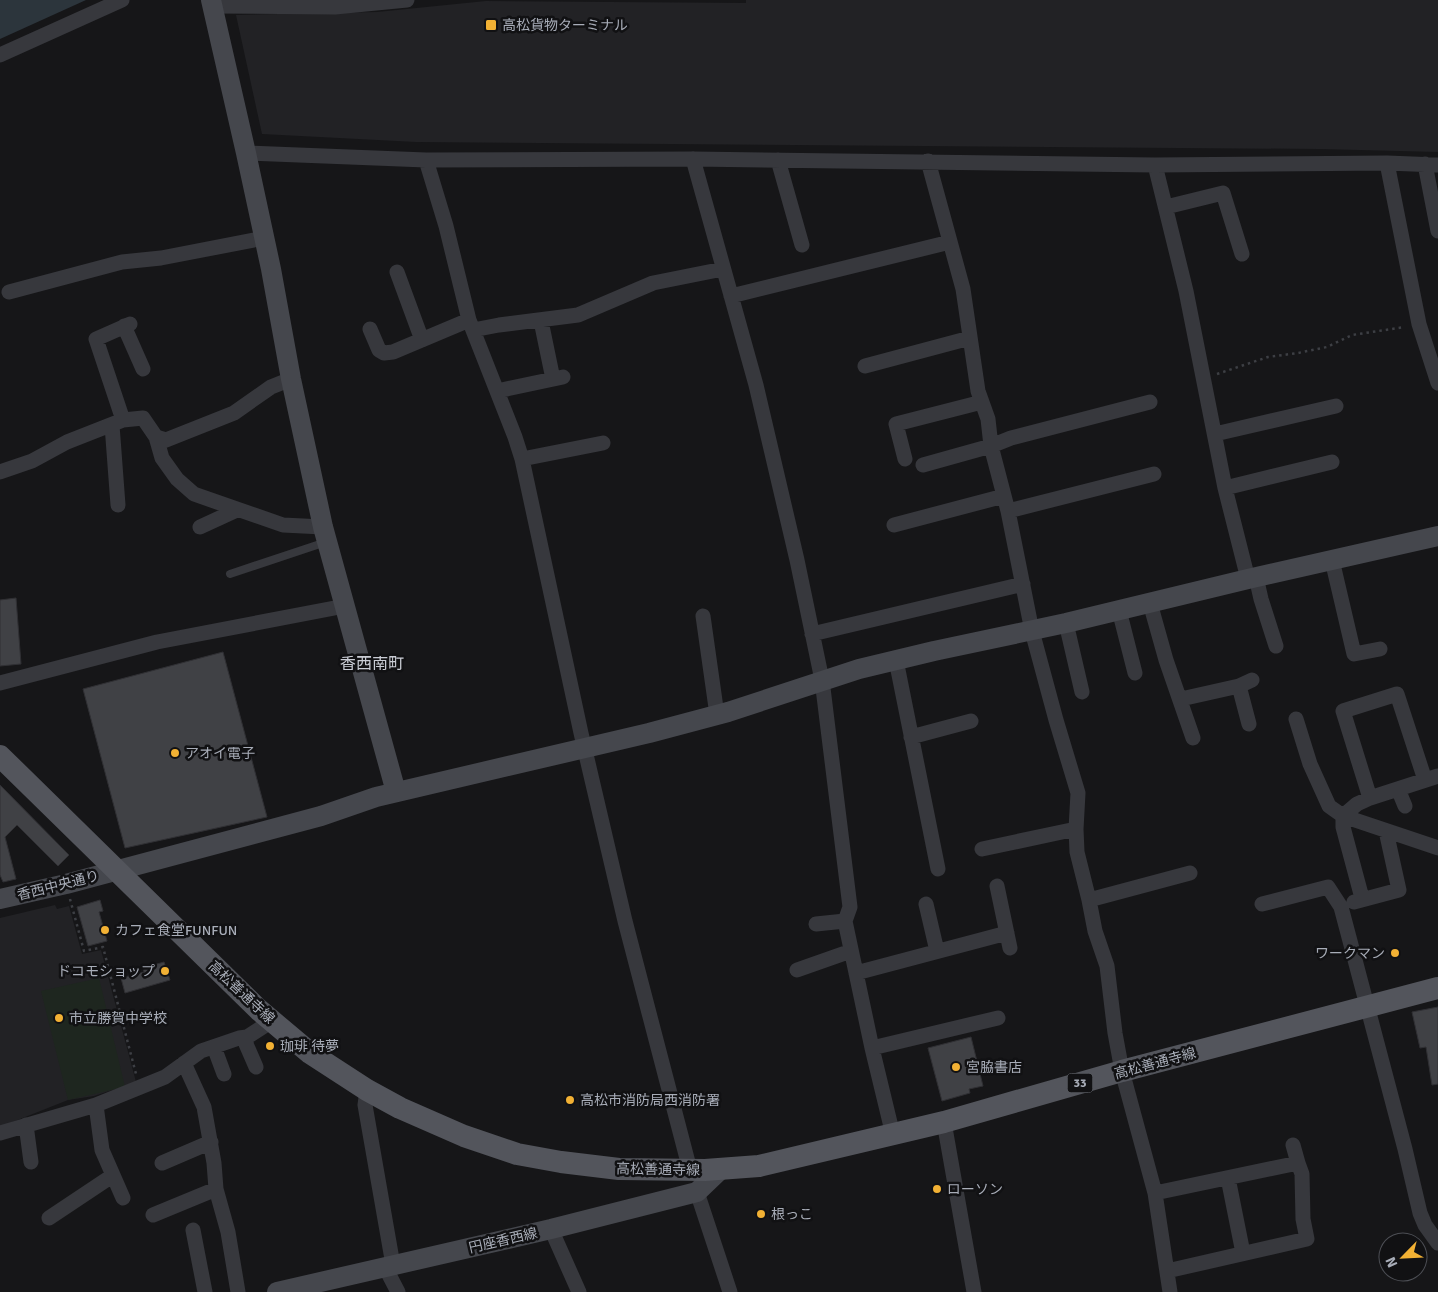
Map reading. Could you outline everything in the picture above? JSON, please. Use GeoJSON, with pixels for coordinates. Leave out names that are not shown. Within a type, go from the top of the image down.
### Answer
{"type":"FeatureCollection","features":[{"type":"Feature","properties":{"kind":"main road","name":"高松善通寺線"},"geometry":{"type":"LineString","coordinates":[[0,756],[272,1021],[310,1052],[367,1090],[400,1108],[464,1136],[517,1154],[562,1162],[619,1170],[720,1170],[759,1166],[944,1122],[1122,1071],[1438,988]]}},
{"type":"Feature","properties":{"kind":"street"},"geometry":{"type":"LineString","coordinates":[[0,55],[122,0]]}},
{"type":"Feature","properties":{"kind":"street"},"geometry":{"type":"LineString","coordinates":[[396,792],[325,534],[291,379],[246,153],[211,3],[335,7],[406,0]]}},
{"type":"Feature","properties":{"kind":"street"},"geometry":{"type":"LineString","coordinates":[[246,153],[426,160],[693,159],[1155,165],[1431,164],[1438,231]]}},
{"type":"Feature","properties":{"kind":"street"},"geometry":{"type":"LineString","coordinates":[[693,159],[756,385],[797,560],[822,680],[850,906],[844,921],[893,1135]]}},
{"type":"Feature","properties":{"kind":"street"},"geometry":{"type":"LineString","coordinates":[[426,160],[446,226],[471,325],[522,459],[585,749],[625,921],[690,1170]]}},
{"type":"Feature","properties":{"kind":"street"},"geometry":{"type":"LineString","coordinates":[[778,160],[802,244]]}},
{"type":"Feature","properties":{"kind":"street"},"geometry":{"type":"LineString","coordinates":[[928,161],[963,288],[978,391],[988,419],[991,446],[1008,511],[1032,631],[1078,793],[1077,852],[1095,931],[1107,966],[1115,1033],[1122,1071],[1155,1193],[1170,1292]]}},
{"type":"Feature","properties":{"kind":"street"},"geometry":{"type":"LineString","coordinates":[[1387,163],[1419,324],[1438,383]]}},
{"type":"Feature","properties":{"kind":"street"},"geometry":{"type":"LineString","coordinates":[[1155,165],[1186,291],[1225,488],[1252,578],[1276,646]]}},
{"type":"Feature","properties":{"kind":"street"},"geometry":{"type":"LineString","coordinates":[[1166,207],[1223,192],[1242,254]]}},
{"type":"Feature","properties":{"kind":"street"},"geometry":{"type":"LineString","coordinates":[[9,292],[122,262],[161,258],[264,238]]}},
{"type":"Feature","properties":{"kind":"street"},"geometry":{"type":"LineString","coordinates":[[731,296],[950,242]]}},
{"type":"Feature","properties":{"kind":"street"},"geometry":{"type":"LineString","coordinates":[[370,330],[379,350],[384,353],[393,352],[422,340],[471,325],[499,325],[578,315],[653,283],[724,269]]}},
{"type":"Feature","properties":{"kind":"street"},"geometry":{"type":"LineString","coordinates":[[397,272],[422,340]]}},
{"type":"Feature","properties":{"kind":"street"},"geometry":{"type":"LineString","coordinates":[[497,391],[558,378],[541,321]]}},
{"type":"Feature","properties":{"kind":"street"},"geometry":{"type":"LineString","coordinates":[[118,505],[117,423],[96,339],[127,325],[143,369]]}},
{"type":"Feature","properties":{"kind":"street"},"geometry":{"type":"LineString","coordinates":[[866,366],[970,338]]}},
{"type":"Feature","properties":{"kind":"street"},"geometry":{"type":"LineString","coordinates":[[156,437],[166,440],[234,412],[271,386],[291,379]]}},
{"type":"Feature","properties":{"kind":"street"},"geometry":{"type":"LineString","coordinates":[[905,459],[896,424],[982,402]]}},
{"type":"Feature","properties":{"kind":"street"},"geometry":{"type":"LineString","coordinates":[[923,465],[991,446],[1011,438],[1150,402]]}},
{"type":"Feature","properties":{"kind":"street"},"geometry":{"type":"LineString","coordinates":[[1215,434],[1336,406]]}},
{"type":"Feature","properties":{"kind":"street"},"geometry":{"type":"LineString","coordinates":[[0,472],[32,461],[67,442],[117,423],[143,418],[156,437],[162,458],[177,479],[194,494],[283,525],[325,534]]}},
{"type":"Feature","properties":{"kind":"street"},"geometry":{"type":"LineString","coordinates":[[522,459],[603,443]]}},
{"type":"Feature","properties":{"kind":"street"},"geometry":{"type":"LineString","coordinates":[[1225,488],[1332,462]]}},
{"type":"Feature","properties":{"kind":"street"},"geometry":{"type":"LineString","coordinates":[[1008,511],[1154,474]]}},
{"type":"Feature","properties":{"kind":"street"},"geometry":{"type":"LineString","coordinates":[[894,525],[1004,496]]}},
{"type":"Feature","properties":{"kind":"street"},"geometry":{"type":"LineString","coordinates":[[200,527],[237,510]]}},
{"type":"Feature","properties":{"kind":"street","name":"香西中央通り"},"geometry":{"type":"LineString","coordinates":[[0,899],[66,884],[322,816],[376,797],[585,749],[717,714],[822,680],[896,660],[1032,631],[1438,536]]}},
{"type":"Feature","properties":{"kind":"street"},"geometry":{"type":"LineString","coordinates":[[1332,560],[1354,654],[1380,649]]}},
{"type":"Feature","properties":{"kind":"street"},"geometry":{"type":"LineString","coordinates":[[812,634],[1023,584]]}},
{"type":"Feature","properties":{"kind":"street"},"geometry":{"type":"LineString","coordinates":[[1150,603],[1166,660],[1193,738]]}},
{"type":"Feature","properties":{"kind":"street"},"geometry":{"type":"LineString","coordinates":[[0,683],[157,642],[346,606]]}},
{"type":"Feature","properties":{"kind":"street"},"geometry":{"type":"LineString","coordinates":[[1119,610],[1135,674]]}},
{"type":"Feature","properties":{"kind":"street"},"geometry":{"type":"LineString","coordinates":[[703,616],[717,714]]}},
{"type":"Feature","properties":{"kind":"street"},"geometry":{"type":"LineString","coordinates":[[1066,623],[1082,692]]}},
{"type":"Feature","properties":{"kind":"street"},"geometry":{"type":"LineString","coordinates":[[896,660],[938,869]]}},
{"type":"Feature","properties":{"kind":"street"},"geometry":{"type":"LineString","coordinates":[[1181,699],[1245,683],[1249,724]]}},
{"type":"Feature","properties":{"kind":"street"},"geometry":{"type":"LineString","coordinates":[[1362,898],[1343,827],[1343,816],[1357,804],[1370,798],[1432,778],[1397,694],[1343,710],[1370,798]]}},
{"type":"Feature","properties":{"kind":"street"},"geometry":{"type":"LineString","coordinates":[[1296,719],[1310,764],[1329,806],[1343,816],[1438,848]]}},
{"type":"Feature","properties":{"kind":"street"},"geometry":{"type":"LineString","coordinates":[[911,737],[971,721]]}},
{"type":"Feature","properties":{"kind":"street"},"geometry":{"type":"LineString","coordinates":[[1398,789],[1405,806]]}},
{"type":"Feature","properties":{"kind":"street"},"geometry":{"type":"LineString","coordinates":[[982,848],[1076,829]]}},
{"type":"Feature","properties":{"kind":"street"},"geometry":{"type":"LineString","coordinates":[[1341,907],[1362,898],[1399,890],[1386,831]]}},
{"type":"Feature","properties":{"kind":"street"},"geometry":{"type":"LineString","coordinates":[[1089,900],[1190,873]]}},
{"type":"Feature","properties":{"kind":"street"},"geometry":{"type":"LineString","coordinates":[[856,972],[889,957],[1009,941],[997,886]]}},
{"type":"Feature","properties":{"kind":"street"},"geometry":{"type":"LineString","coordinates":[[1262,904],[1328,887],[1341,907],[1420,1212],[1425,1225],[1438,1244]]}},
{"type":"Feature","properties":{"kind":"street"},"geometry":{"type":"LineString","coordinates":[[926,904],[937,951]]}},
{"type":"Feature","properties":{"kind":"street"},"geometry":{"type":"LineString","coordinates":[[816,924],[844,921]]}},
{"type":"Feature","properties":{"kind":"street"},"geometry":{"type":"LineString","coordinates":[[798,970],[851,951]]}},
{"type":"Feature","properties":{"kind":"street"},"geometry":{"type":"LineString","coordinates":[[872,1048],[998,1018]]}},
{"type":"Feature","properties":{"kind":"street"},"geometry":{"type":"LineString","coordinates":[[0,1133],[96,1105],[165,1077],[201,1051],[238,1038],[247,1037],[272,1021]]}},
{"type":"Feature","properties":{"kind":"street"},"geometry":{"type":"LineString","coordinates":[[247,1037],[246,1044],[256,1067]]}},
{"type":"Feature","properties":{"kind":"street"},"geometry":{"type":"LineString","coordinates":[[214,1047],[224,1074]]}},
{"type":"Feature","properties":{"kind":"street"},"geometry":{"type":"LineString","coordinates":[[184,1063],[204,1107],[211,1142],[216,1189],[228,1232],[238,1292]]}},
{"type":"Feature","properties":{"kind":"street"},"geometry":{"type":"LineString","coordinates":[[367,1090],[365,1105],[389,1266],[398,1292]]}},
{"type":"Feature","properties":{"kind":"street"},"geometry":{"type":"LineString","coordinates":[[96,1105],[102,1150],[123,1198]]}},
{"type":"Feature","properties":{"kind":"street"},"geometry":{"type":"LineString","coordinates":[[944,1122],[974,1292]]}},
{"type":"Feature","properties":{"kind":"street"},"geometry":{"type":"LineString","coordinates":[[26,1125],[31,1162]]}},
{"type":"Feature","properties":{"kind":"street"},"geometry":{"type":"LineString","coordinates":[[162,1163],[211,1142]]}},
{"type":"Feature","properties":{"kind":"street"},"geometry":{"type":"LineString","coordinates":[[1167,1271],[1306,1239],[1303,1218],[1302,1174],[1293,1144]]}},
{"type":"Feature","properties":{"kind":"street"},"geometry":{"type":"LineString","coordinates":[[1155,1193],[1298,1163]]}},
{"type":"Feature","properties":{"kind":"street","name":"円座香西線"},"geometry":{"type":"LineString","coordinates":[[283,1291],[551,1229],[697,1192],[720,1170]]}},
{"type":"Feature","properties":{"kind":"street"},"geometry":{"type":"LineString","coordinates":[[49,1218],[112,1176]]}},
{"type":"Feature","properties":{"kind":"street"},"geometry":{"type":"LineString","coordinates":[[1228,1178],[1243,1253]]}},
{"type":"Feature","properties":{"kind":"street"},"geometry":{"type":"LineString","coordinates":[[153,1215],[216,1189]]}},
{"type":"Feature","properties":{"kind":"street"},"geometry":{"type":"LineString","coordinates":[[697,1192],[730,1292]]}},
{"type":"Feature","properties":{"kind":"street"},"geometry":{"type":"LineString","coordinates":[[551,1229],[580,1292]]}},
{"type":"Feature","properties":{"kind":"street"},"geometry":{"type":"LineString","coordinates":[[193,1230],[205,1292]]}},
{"type":"Feature","properties":{"kind":"lane"},"geometry":{"type":"LineString","coordinates":[[230,574],[325,534]]}},
{"type":"Feature","properties":{"kind":"path"},"geometry":{"type":"LineString","coordinates":[[1204,377],[1268,357],[1298,354],[1327,347],[1352,335],[1419,324]]}},
{"type":"Feature","properties":{"kind":"path"},"geometry":{"type":"LineString","coordinates":[[66,884],[84,951],[103,947],[140,1087]]}},
{"type":"Feature","properties":{"kind":"shaded area"},"geometry":{"type":"Polygon","coordinates":[[[0,0],[86,0],[0,39],[0,0]]]}},
{"type":"Feature","properties":{"kind":"shaded area"},"geometry":{"type":"Polygon","coordinates":[[[746,0],[1438,0],[1438,152],[1320,149],[416,142],[262,134],[236,15],[377,12],[486,1],[746,3],[746,0]]]}},
{"type":"Feature","properties":{"kind":"shaded area","name":"市立勝賀中学校"},"geometry":{"type":"Polygon","coordinates":[[[55,905],[57,909],[69,906],[82,954],[101,950],[136,1082],[94,1096],[68,1100],[0,1127],[0,918],[55,905]]]}},
{"type":"Feature","properties":{"kind":"shaded area"},"geometry":{"type":"Polygon","coordinates":[[[99,978],[125,1087],[68,1100],[41,991],[99,978]]]}},
{"type":"Feature","properties":{"kind":"building"},"geometry":{"type":"Polygon","coordinates":[[[16,598],[21,664],[0,666],[0,600],[16,598]]]}},
{"type":"Feature","properties":{"kind":"building","name":"アオイ電子"},"geometry":{"type":"Polygon","coordinates":[[[223,652],[267,817],[125,848],[83,689],[223,652]]]}},
{"type":"Feature","properties":{"kind":"building"},"geometry":{"type":"Polygon","coordinates":[[[0,785],[69,855],[58,866],[17,825],[5,837],[16,879],[3,882],[0,875],[0,785]]]}},
{"type":"Feature","properties":{"kind":"building"},"geometry":{"type":"Polygon","coordinates":[[[100,900],[103,911],[99,912],[107,941],[88,946],[77,907],[100,900]]]}},
{"type":"Feature","properties":{"kind":"building"},"geometry":{"type":"Polygon","coordinates":[[[164,962],[170,980],[125,993],[121,978],[144,972],[143,968],[164,962]]]}},
{"type":"Feature","properties":{"kind":"building"},"geometry":{"type":"Polygon","coordinates":[[[1438,1007],[1438,1084],[1432,1085],[1426,1047],[1420,1048],[1412,1012],[1438,1007]]]}},
{"type":"Feature","properties":{"kind":"building","name":"宮脇書店"},"geometry":{"type":"Polygon","coordinates":[[[971,1037],[983,1086],[969,1089],[970,1093],[942,1101],[928,1048],[971,1037]]]}},
{"type":"Feature","properties":{"kind":"place","name":"高松貨物ターミナル"},"geometry":{"type":"Point","coordinates":[491,25]}},
{"type":"Feature","properties":{"kind":"place","name":"アオイ電子"},"geometry":{"type":"Point","coordinates":[175,753]}},
{"type":"Feature","properties":{"kind":"place","name":"カフェ食堂FUNFUN"},"geometry":{"type":"Point","coordinates":[105,930]}},
{"type":"Feature","properties":{"kind":"place","name":"ワークマン"},"geometry":{"type":"Point","coordinates":[1395,953]}},
{"type":"Feature","properties":{"kind":"place","name":"ドコモショップ"},"geometry":{"type":"Point","coordinates":[165,971]}},
{"type":"Feature","properties":{"kind":"place","name":"市立勝賀中学校"},"geometry":{"type":"Point","coordinates":[59,1018]}},
{"type":"Feature","properties":{"kind":"place","name":"珈琲 待夢"},"geometry":{"type":"Point","coordinates":[270,1046]}},
{"type":"Feature","properties":{"kind":"place","name":"宮脇書店"},"geometry":{"type":"Point","coordinates":[956,1067]}},
{"type":"Feature","properties":{"kind":"place","name":"高松市消防局西消防署"},"geometry":{"type":"Point","coordinates":[570,1100]}},
{"type":"Feature","properties":{"kind":"place","name":"ローソン"},"geometry":{"type":"Point","coordinates":[937,1189]}},
{"type":"Feature","properties":{"kind":"place","name":"根っこ"},"geometry":{"type":"Point","coordinates":[761,1214]}},
{"type":"Feature","properties":{"kind":"district","name":"香西南町"},"geometry":{"type":"Point","coordinates":[372,663]}}]}
